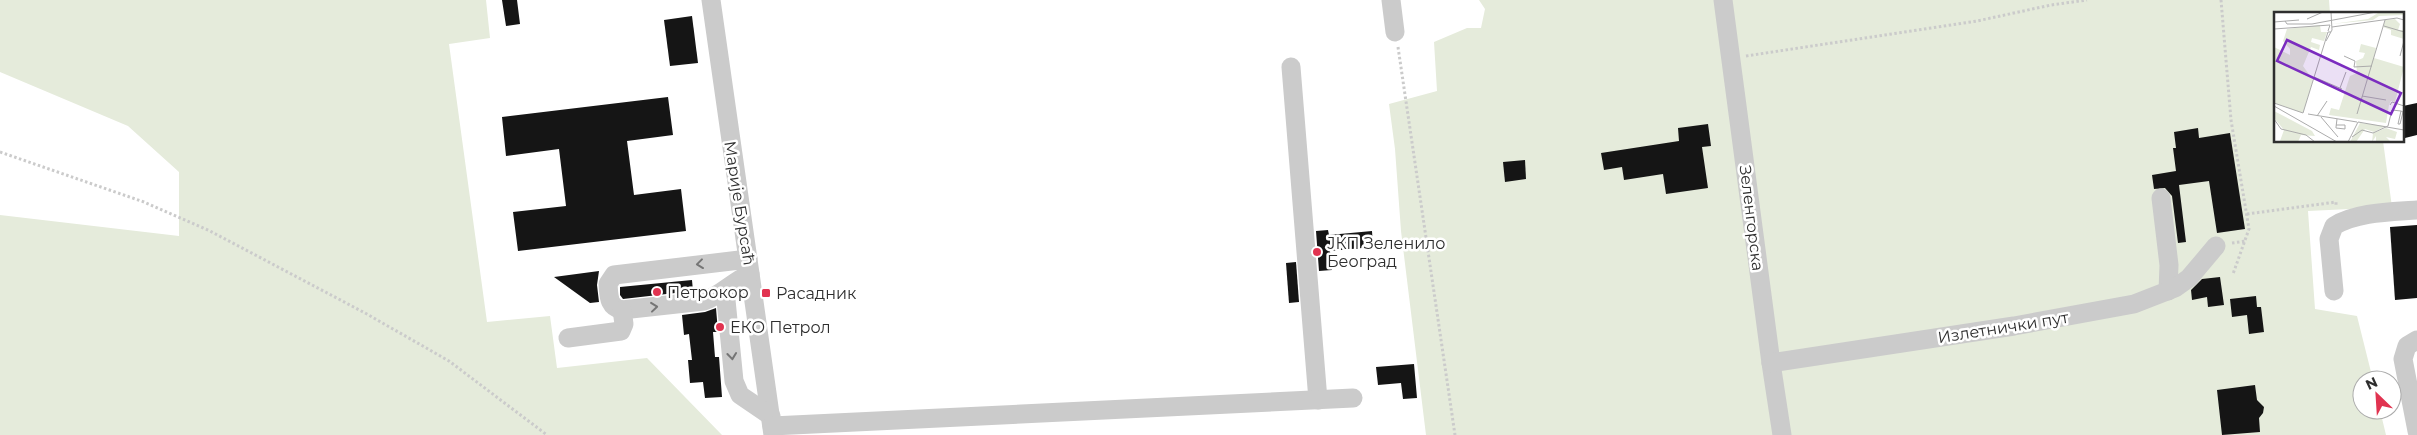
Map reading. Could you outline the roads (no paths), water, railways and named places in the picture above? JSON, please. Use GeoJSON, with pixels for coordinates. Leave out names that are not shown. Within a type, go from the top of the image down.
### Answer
{"type":"FeatureCollection","features":[{"type":"Feature","properties":{"kind":"street","name":"Марије Бурсаћ"},"geometry":{"type":"LineString","coordinates":[[711,0],[772,426]]}},
{"type":"Feature","properties":{"kind":"street"},"geometry":{"type":"LineString","coordinates":[[1391,0],[1395,32]]}},
{"type":"Feature","properties":{"kind":"street","name":"Зеленгорска"},"geometry":{"type":"LineString","coordinates":[[1723,0],[1782,435]]}},
{"type":"Feature","properties":{"kind":"street"},"geometry":{"type":"LineString","coordinates":[[1291,67],[1318,400]]}},
{"type":"Feature","properties":{"kind":"street"},"geometry":{"type":"LineString","coordinates":[[2161,198],[2169,264],[2168,291]]}},
{"type":"Feature","properties":{"kind":"street"},"geometry":{"type":"LineString","coordinates":[[2334,292],[2329,239],[2334,226],[2349,220],[2386,212],[2417,210]]}},
{"type":"Feature","properties":{"kind":"street","name":"Излетнички пут"},"geometry":{"type":"LineString","coordinates":[[1771,364],[2116,308],[2152,299],[2189,278],[2216,246]]}},
{"type":"Feature","properties":{"kind":"street"},"geometry":{"type":"LineString","coordinates":[[749,266],[725,290],[704,301],[622,310],[614,307],[610,302],[608,284],[614,275],[749,266]]}},
{"type":"Feature","properties":{"kind":"street"},"geometry":{"type":"LineString","coordinates":[[725,290],[734,381],[740,395],[772,426],[1353,398]]}},
{"type":"Feature","properties":{"kind":"street"},"geometry":{"type":"LineString","coordinates":[[568,338],[621,331],[624,324],[622,310]]}},
{"type":"Feature","properties":{"kind":"street"},"geometry":{"type":"LineString","coordinates":[[2417,340],[2407,346],[2403,359],[2417,431]]}},
{"type":"Feature","properties":{"kind":"place","name":"ЈКП Зеленило Београд"},"geometry":{"type":"Point","coordinates":[1317,252]}},
{"type":"Feature","properties":{"kind":"place","name":"Петрокор"},"geometry":{"type":"Point","coordinates":[657,292]}},
{"type":"Feature","properties":{"kind":"place","name":"Расадник"},"geometry":{"type":"Point","coordinates":[766,293]}},
{"type":"Feature","properties":{"kind":"place","name":"ЕКО Петрол"},"geometry":{"type":"Point","coordinates":[720,327]}}]}
